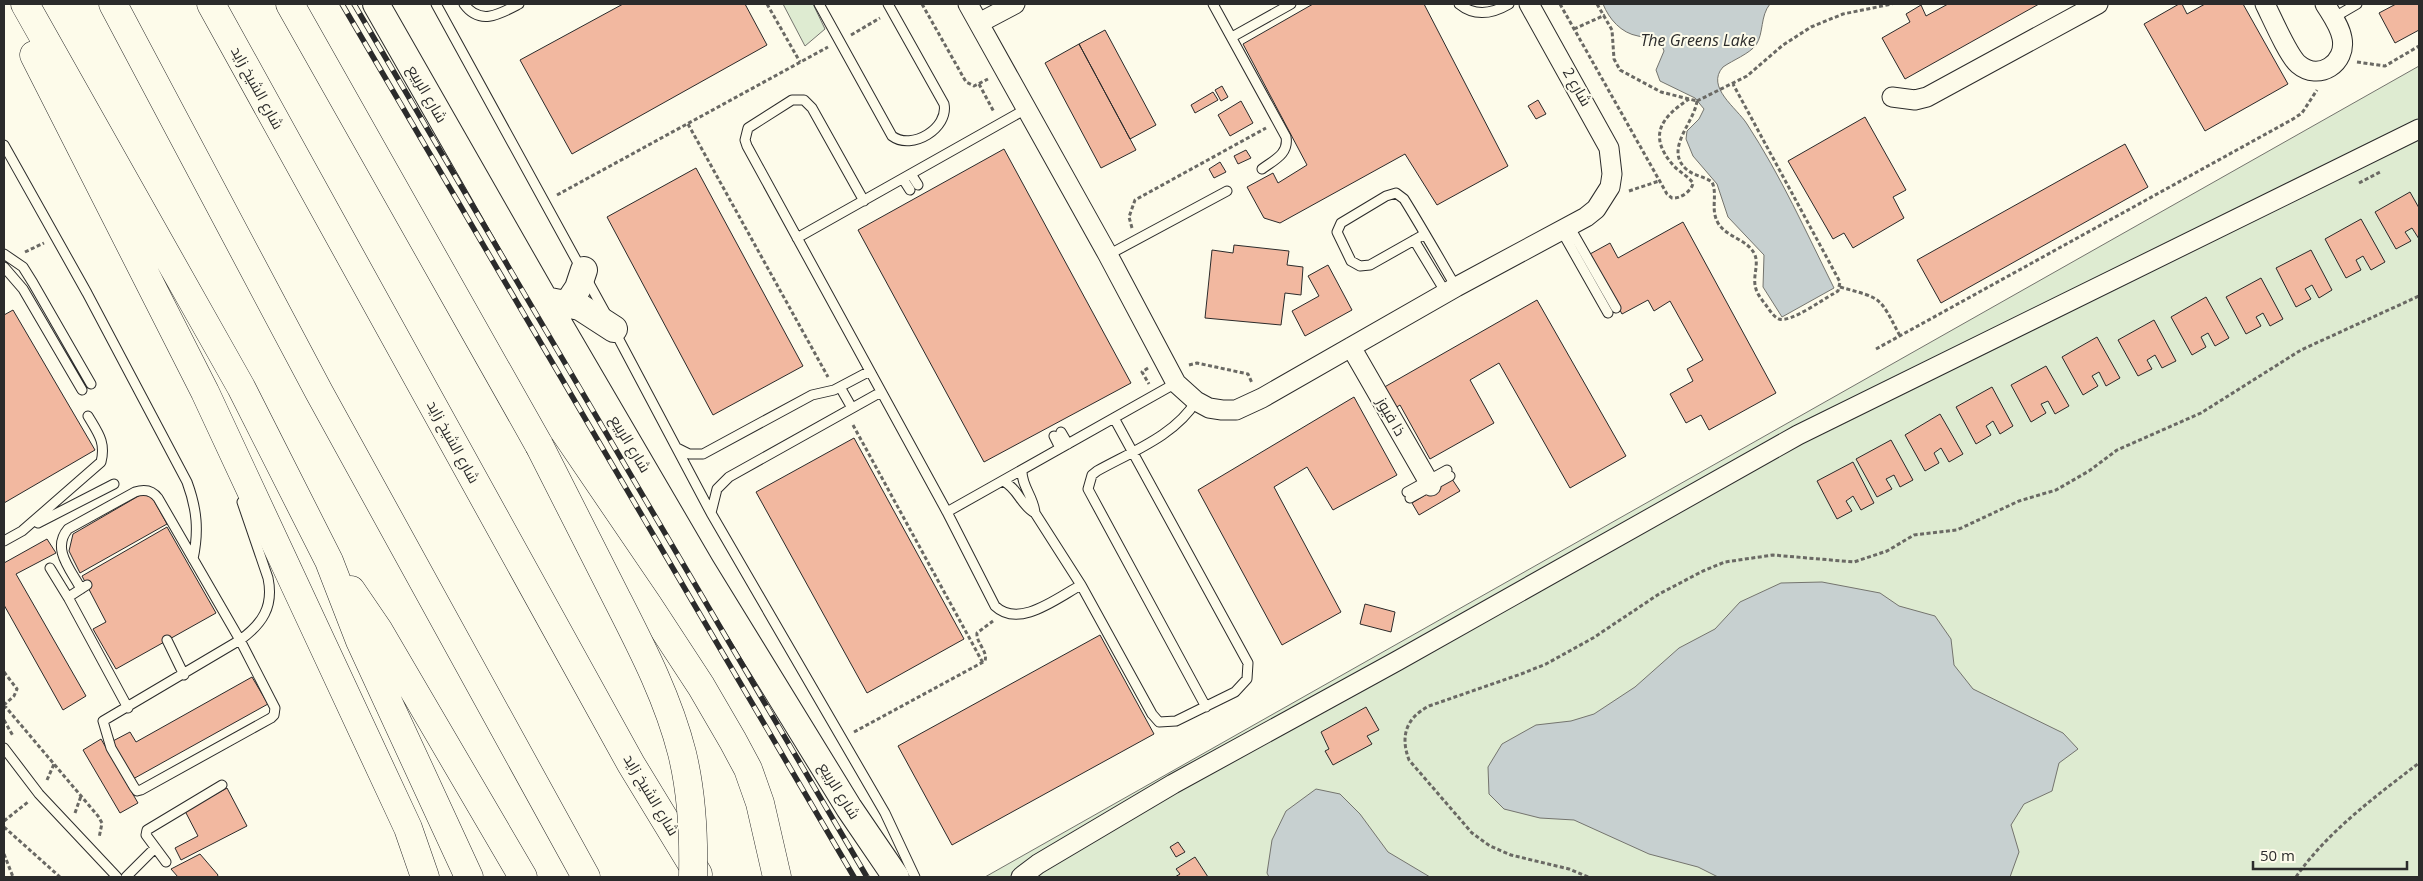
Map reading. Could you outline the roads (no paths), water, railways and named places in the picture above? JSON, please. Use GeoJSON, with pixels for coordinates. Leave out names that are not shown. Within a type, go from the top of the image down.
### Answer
{"type":"FeatureCollection","features":[{"type":"Feature","properties":{"kind":"highway"},"geometry":{"type":"LineString","coordinates":[[10,4],[205,392],[408,828],[424,877]]}},
{"type":"Feature","properties":{"kind":"highway"},"geometry":{"type":"LineString","coordinates":[[26,4],[241,387],[329,560],[356,632],[469,877]]}},
{"type":"Feature","properties":{"kind":"highway"},"geometry":{"type":"LineString","coordinates":[[113,4],[319,392],[586,877]]}},
{"type":"Feature","properties":{"kind":"highway","name":"شارع الشيخ زايد"},"geometry":{"type":"LineString","coordinates":[[211,4],[631,764],[700,877]]}},
{"type":"Feature","properties":{"kind":"highway"},"geometry":{"type":"LineString","coordinates":[[290,4],[539,445],[653,669],[670,711],[682,755],[690,799],[694,844],[693,877]]}},
{"type":"Feature","properties":{"kind":"highway"},"geometry":{"type":"LineString","coordinates":[[539,445],[648,604],[701,686],[733,741],[748,769],[760,802],[777,877]]}},
{"type":"Feature","properties":{"kind":"highway"},"geometry":{"type":"LineString","coordinates":[[329,560],[379,631],[523,877]]}},
{"type":"Feature","properties":{"kind":"main road","name":"شارع الربيع"},"geometry":{"type":"LineString","coordinates":[[376,4],[556,301],[701,567],[850,808],[896,877]]}},
{"type":"Feature","properties":{"kind":"main road"},"geometry":{"type":"LineString","coordinates":[[556,301],[578,288],[584,270]]}},
{"type":"Feature","properties":{"kind":"main road"},"geometry":{"type":"LineString","coordinates":[[556,301],[592,313],[614,329]]}},
{"type":"Feature","properties":{"kind":"street"},"geometry":{"type":"LineString","coordinates":[[968,4],[1108,255],[1176,384],[1196,401],[1209,408],[1236,410],[1262,398],[1451,290],[1565,228]]}},
{"type":"Feature","properties":{"kind":"street"},"geometry":{"type":"LineString","coordinates":[[979,24],[1015,4]]}},
{"type":"Feature","properties":{"kind":"street","name":"شارع 2"},"geometry":{"type":"LineString","coordinates":[[1529,4],[1604,135],[1612,161],[1611,181],[1596,209],[1565,228]]}},
{"type":"Feature","properties":{"kind":"street"},"geometry":{"type":"LineString","coordinates":[[1892,97],[1915,100],[1927,96],[2098,4]]}},
{"type":"Feature","properties":{"kind":"street"},"geometry":{"type":"LineString","coordinates":[[2265,4],[2297,63],[2313,71],[2319,71],[2335,63],[2343,48],[2342,36],[2329,8]]}},
{"type":"Feature","properties":{"kind":"street"},"geometry":{"type":"LineString","coordinates":[[1021,877],[1038,864],[1173,784],[1397,661],[1775,447],[2419,128]]}},
{"type":"Feature","properties":{"kind":"street","name":"ذا فيوز"},"geometry":{"type":"LineString","coordinates":[[1351,347],[1430,484]]}},
{"type":"Feature","properties":{"kind":"lane"},"geometry":{"type":"LineString","coordinates":[[436,4],[584,270],[711,513],[885,813],[915,877]]}},
{"type":"Feature","properties":{"kind":"lane"},"geometry":{"type":"LineString","coordinates":[[464,4],[470,11],[484,17],[500,14],[519,4]]}},
{"type":"Feature","properties":{"kind":"lane"},"geometry":{"type":"LineString","coordinates":[[819,4],[892,136],[905,142],[912,142],[941,123],[946,110],[890,7]]}},
{"type":"Feature","properties":{"kind":"lane"},"geometry":{"type":"LineString","coordinates":[[1214,4],[1286,136],[1286,148],[1280,156],[1262,169]]}},
{"type":"Feature","properties":{"kind":"lane"},"geometry":{"type":"LineString","coordinates":[[1232,37],[1291,4]]}},
{"type":"Feature","properties":{"kind":"lane"},"geometry":{"type":"LineString","coordinates":[[1459,4],[1472,11],[1484,13],[1509,4]]}},
{"type":"Feature","properties":{"kind":"lane"},"geometry":{"type":"LineString","coordinates":[[2329,8],[2357,4]]}},
{"type":"Feature","properties":{"kind":"lane"},"geometry":{"type":"LineString","coordinates":[[864,201],[808,103],[804,100],[792,100],[748,128],[745,140],[947,512],[995,606],[1007,614],[1015,616],[1029,613],[1081,585]]}},
{"type":"Feature","properties":{"kind":"lane"},"geometry":{"type":"LineString","coordinates":[[798,238],[1026,109]]}},
{"type":"Feature","properties":{"kind":"lane"},"geometry":{"type":"LineString","coordinates":[[4,145],[187,482],[194,500],[198,520],[197,540],[193,559]]}},
{"type":"Feature","properties":{"kind":"lane"},"geometry":{"type":"LineString","coordinates":[[907,176],[914,188]]}},
{"type":"Feature","properties":{"kind":"lane"},"geometry":{"type":"LineString","coordinates":[[1108,255],[1227,191]]}},
{"type":"Feature","properties":{"kind":"lane"},"geometry":{"type":"LineString","coordinates":[[1425,234],[1370,265],[1360,266],[1351,261],[1337,232],[1338,227],[1345,220],[1386,196],[1396,194],[1404,199],[1425,234],[1451,290]]}},
{"type":"Feature","properties":{"kind":"lane"},"geometry":{"type":"LineString","coordinates":[[1565,228],[1612,311]]}},
{"type":"Feature","properties":{"kind":"lane"},"geometry":{"type":"LineString","coordinates":[[1414,240],[1451,290]]}},
{"type":"Feature","properties":{"kind":"lane"},"geometry":{"type":"LineString","coordinates":[[4,254],[22,267],[33,283],[91,384]]}},
{"type":"Feature","properties":{"kind":"lane"},"geometry":{"type":"LineString","coordinates":[[4,267],[23,289],[82,390]]}},
{"type":"Feature","properties":{"kind":"lane"},"geometry":{"type":"LineString","coordinates":[[677,448],[689,454],[702,454],[812,395],[840,387],[870,371]]}},
{"type":"Feature","properties":{"kind":"lane"},"geometry":{"type":"LineString","coordinates":[[947,512],[1176,384]]}},
{"type":"Feature","properties":{"kind":"lane"},"geometry":{"type":"LineString","coordinates":[[840,387],[852,408]]}},
{"type":"Feature","properties":{"kind":"lane"},"geometry":{"type":"LineString","coordinates":[[205,392],[234,476]]}},
{"type":"Feature","properties":{"kind":"lane"},"geometry":{"type":"LineString","coordinates":[[711,513],[717,489],[729,477],[881,392]]}},
{"type":"Feature","properties":{"kind":"lane"},"geometry":{"type":"LineString","coordinates":[[1196,401],[1186,416],[1172,428],[1092,475],[1088,489],[1206,707]]}},
{"type":"Feature","properties":{"kind":"lane"},"geometry":{"type":"LineString","coordinates":[[22,531],[101,462],[104,449],[100,436],[88,416]]}},
{"type":"Feature","properties":{"kind":"lane"},"geometry":{"type":"LineString","coordinates":[[1022,470],[1023,481],[1034,504],[1035,512],[1081,585],[1152,714],[1159,722],[1176,721],[1206,707],[1242,686],[1247,679],[1248,663],[1114,418]]}},
{"type":"Feature","properties":{"kind":"lane"},"geometry":{"type":"LineString","coordinates":[[1057,434],[1064,446]]}},
{"type":"Feature","properties":{"kind":"lane"},"geometry":{"type":"LineString","coordinates":[[1409,495],[1449,473]]}},
{"type":"Feature","properties":{"kind":"lane"},"geometry":{"type":"LineString","coordinates":[[1003,481],[1013,486],[1028,508],[1035,512]]}},
{"type":"Feature","properties":{"kind":"lane"},"geometry":{"type":"LineString","coordinates":[[4,541],[114,484]]}},
{"type":"Feature","properties":{"kind":"lane"},"geometry":{"type":"LineString","coordinates":[[69,599],[84,587],[60,550],[63,534],[68,529],[135,492],[144,490],[155,494],[176,537],[193,559],[240,640],[275,708],[274,715],[137,791],[111,748],[103,721],[184,675],[240,640],[262,620],[269,605],[270,589],[240,495]]}},
{"type":"Feature","properties":{"kind":"lane"},"geometry":{"type":"LineString","coordinates":[[50,568],[69,599],[128,708]]}},
{"type":"Feature","properties":{"kind":"lane"},"geometry":{"type":"LineString","coordinates":[[167,640],[184,675]]}},
{"type":"Feature","properties":{"kind":"lane"},"geometry":{"type":"LineString","coordinates":[[4,748],[38,794],[117,877]]}},
{"type":"Feature","properties":{"kind":"lane"},"geometry":{"type":"LineString","coordinates":[[166,862],[146,835],[147,830],[222,786]]}},
{"type":"Feature","properties":{"kind":"lane"},"geometry":{"type":"LineString","coordinates":[[126,877],[155,848]]}},
{"type":"Feature","properties":{"kind":"water","name":"The Greens Lake"},"geometry":{"type":"Polygon","coordinates":[[[1603,4],[1770,4],[1765,14],[1756,45],[1723,67],[1718,75],[1718,82],[1724,97],[1747,124],[1771,164],[1834,288],[1782,317],[1763,287],[1764,255],[1728,217],[1717,184],[1693,156],[1686,139],[1687,131],[1699,119],[1704,109],[1695,98],[1660,81],[1656,70],[1664,51],[1661,43],[1621,29],[1612,20],[1603,4]]]}},
{"type":"Feature","properties":{"kind":"water"},"geometry":{"type":"Polygon","coordinates":[[[1822,582],[1880,593],[1899,606],[1935,616],[1951,639],[1954,665],[1973,689],[2063,733],[2078,749],[2059,763],[2052,791],[2024,804],[2011,825],[2019,852],[2010,877],[1718,877],[1698,867],[1649,854],[1574,820],[1540,818],[1504,809],[1489,794],[1488,767],[1502,744],[1536,725],[1571,721],[1594,714],[1635,687],[1679,648],[1715,629],[1740,602],[1781,583],[1822,582]]]}},
{"type":"Feature","properties":{"kind":"water"},"geometry":{"type":"Polygon","coordinates":[[[1316,789],[1340,794],[1360,814],[1388,852],[1430,877],[1269,877],[1267,873],[1272,840],[1286,811],[1316,789]]]}},
{"type":"Feature","properties":{"kind":"railway"},"geometry":{"type":"LineString","coordinates":[[342,4],[854,877]]}},
{"type":"Feature","properties":{"kind":"railway"},"geometry":{"type":"LineString","coordinates":[[354,4],[867,877]]}}]}
